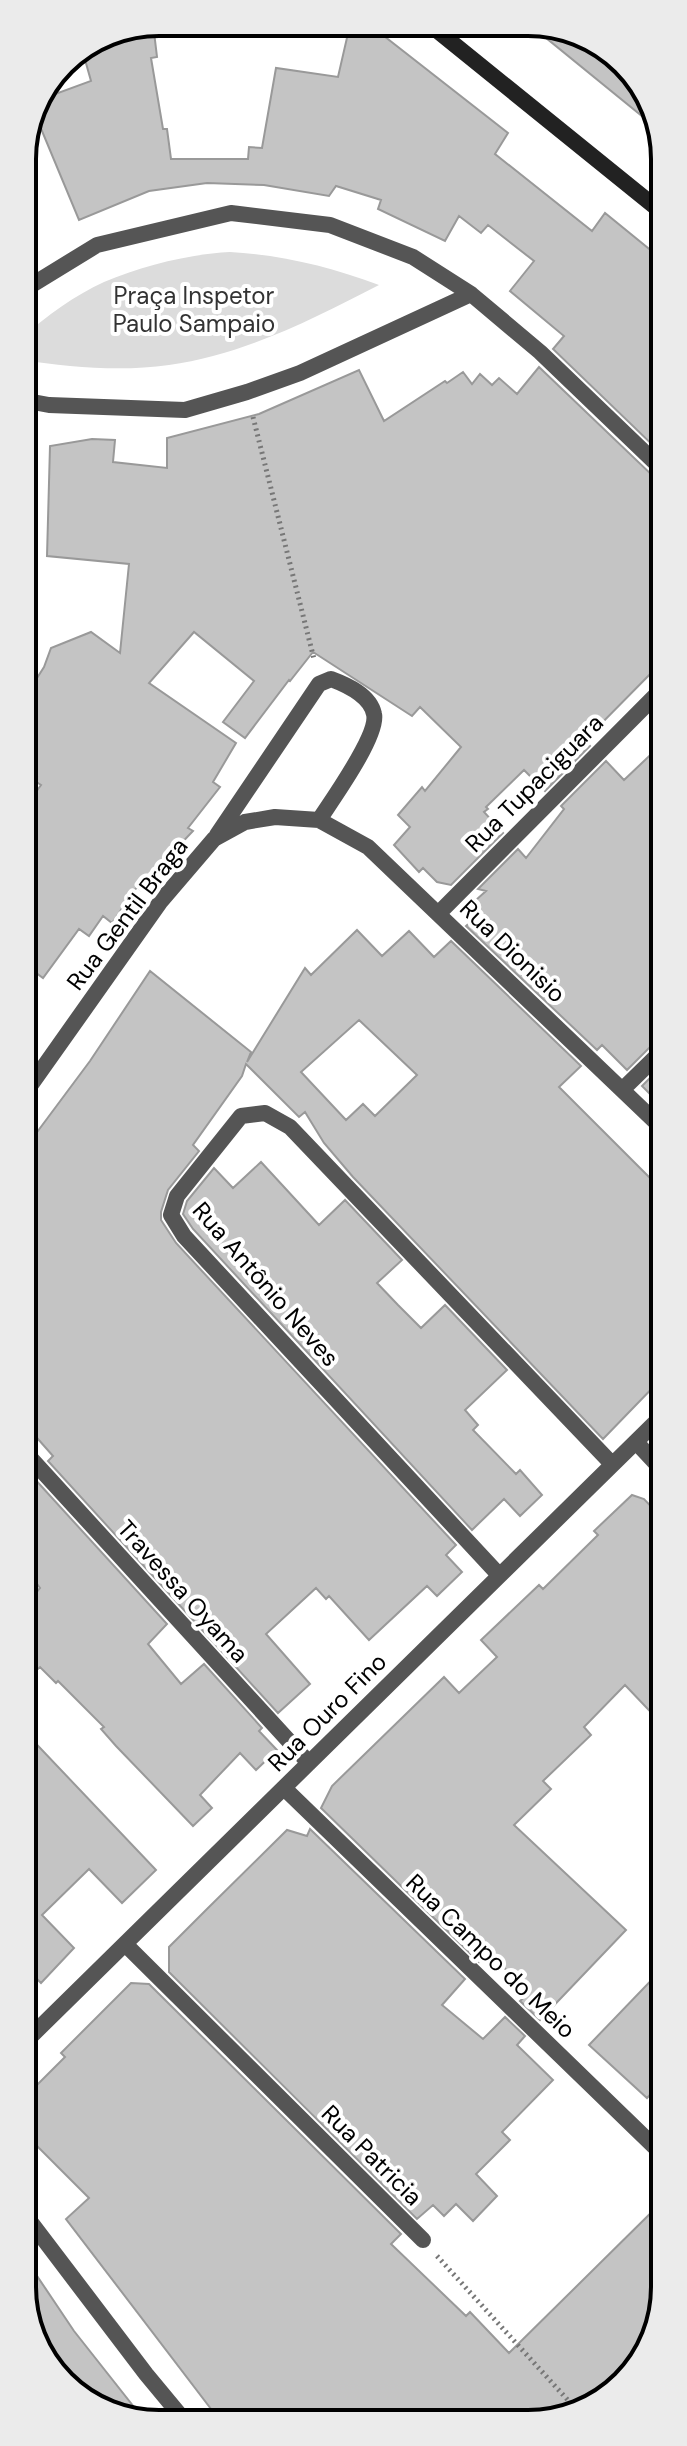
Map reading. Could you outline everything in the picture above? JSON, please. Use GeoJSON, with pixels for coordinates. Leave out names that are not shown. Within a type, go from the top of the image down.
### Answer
{"type":"FeatureCollection","features":[{"type":"Feature","properties":{"kind":"main road"},"geometry":{"type":"LineString","coordinates":[[444,36],[651,203]]}},
{"type":"Feature","properties":{"kind":"street"},"geometry":{"type":"LineString","coordinates":[[36,282],[97,245],[231,213],[330,225],[413,257],[471,294],[540,352],[651,459]]}},
{"type":"Feature","properties":{"kind":"street"},"geometry":{"type":"LineString","coordinates":[[36,403],[185,410],[300,373],[471,294]]}},
{"type":"Feature","properties":{"kind":"street"},"geometry":{"type":"LineString","coordinates":[[319,684],[331,679],[350,686],[368,702],[375,715],[371,736],[319,820]]}},
{"type":"Feature","properties":{"kind":"street","name":"Rua Gentil Braga"},"geometry":{"type":"LineString","coordinates":[[36,1078],[161,901],[214,839],[319,684]]}},
{"type":"Feature","properties":{"kind":"street","name":"Rua Tupaciguara"},"geometry":{"type":"LineString","coordinates":[[439,913],[651,700]]}},
{"type":"Feature","properties":{"kind":"street","name":"Rua Gentil Braga"},"geometry":{"type":"LineString","coordinates":[[214,839],[245,822],[275,817],[319,820]]}},
{"type":"Feature","properties":{"kind":"street","name":"Rua Dionisio"},"geometry":{"type":"LineString","coordinates":[[319,820],[368,847],[651,1117]]}},
{"type":"Feature","properties":{"kind":"street"},"geometry":{"type":"LineString","coordinates":[[623,1089],[651,1062]]}},
{"type":"Feature","properties":{"kind":"street","name":"Rua Antônio Neves"},"geometry":{"type":"LineString","coordinates":[[499,1575],[184,1236],[171,1215],[177,1196],[241,1116],[265,1113],[290,1127],[612,1464]]}},
{"type":"Feature","properties":{"kind":"street","name":"Rua Ouro Fino"},"geometry":{"type":"LineString","coordinates":[[36,2032],[651,1427]]}},
{"type":"Feature","properties":{"kind":"street"},"geometry":{"type":"LineString","coordinates":[[636,1442],[651,1458]]}},
{"type":"Feature","properties":{"kind":"street","name":"Travessa Oyama"},"geometry":{"type":"LineString","coordinates":[[36,1464],[309,1763]]}},
{"type":"Feature","properties":{"kind":"street","name":"Rua Campo do Meio"},"geometry":{"type":"LineString","coordinates":[[284,1788],[651,2143]]}},
{"type":"Feature","properties":{"kind":"street","name":"Rua Patricia"},"geometry":{"type":"LineString","coordinates":[[126,1945],[423,2240]]}},
{"type":"Feature","properties":{"kind":"street"},"geometry":{"type":"LineString","coordinates":[[36,2229],[176,2410]]}},
{"type":"Feature","properties":{"kind":"path"},"geometry":{"type":"LineString","coordinates":[[247,392],[319,684]]}},
{"type":"Feature","properties":{"kind":"path","name":"Rua Patricia"},"geometry":{"type":"LineString","coordinates":[[423,2240],[570,2402]]}},
{"type":"Feature","properties":{"kind":"green space","name":"Praça Inspetor Paulo Sampaio"},"geometry":{"type":"Polygon","coordinates":[[[230,252],[268,256],[306,263],[379,285],[277,334],[197,360],[151,367],[114,368],[36,362],[36,326],[62,306],[119,276],[198,255],[230,252]]]}},
{"type":"Feature","properties":{"kind":"building"},"geometry":{"type":"Polygon","coordinates":[[[155,36],[157,57],[151,58],[171,159],[248,159],[249,147],[262,148],[276,68],[338,77],[347,36],[384,36],[508,133],[495,154],[592,231],[605,213],[651,250],[651,443],[553,349],[564,336],[510,291],[534,261],[488,225],[481,233],[459,216],[445,241],[378,209],[381,200],[336,186],[329,196],[264,185],[207,183],[149,191],[79,220],[40,127],[55,94],[91,81],[85,61],[112,45],[135,38],[155,36]]]}},
{"type":"Feature","properties":{"kind":"building"},"geometry":{"type":"Polygon","coordinates":[[[545,37],[590,52],[609,67],[635,98],[644,118],[545,37]]]}},
{"type":"Feature","properties":{"kind":"building"},"geometry":{"type":"Polygon","coordinates":[[[539,367],[651,474],[651,673],[585,740],[590,746],[545,791],[524,770],[486,807],[488,809],[484,812],[503,833],[451,885],[437,882],[423,868],[419,872],[394,845],[410,827],[398,815],[422,787],[425,791],[461,747],[420,707],[412,716],[313,652],[245,738],[223,722],[254,681],[194,632],[149,683],[236,743],[213,782],[220,787],[188,828],[193,831],[173,852],[171,850],[141,890],[137,887],[112,923],[103,916],[89,936],[79,929],[43,978],[36,973],[36,792],[41,785],[36,782],[36,680],[51,648],[91,632],[120,653],[129,564],[47,556],[50,446],[92,439],[115,440],[113,462],[167,468],[167,438],[259,414],[359,370],[384,421],[463,372],[472,384],[480,374],[492,385],[499,378],[517,394],[539,367]]]}},
{"type":"Feature","properties":{"kind":"building"},"geometry":{"type":"Polygon","coordinates":[[[651,754],[651,1046],[627,1070],[602,1045],[597,1050],[466,926],[475,918],[466,909],[486,891],[478,889],[518,849],[526,858],[564,809],[561,806],[606,761],[624,780],[651,754]]]}},
{"type":"Feature","properties":{"kind":"building"},"geometry":{"type":"Polygon","coordinates":[[[357,930],[382,956],[409,931],[434,957],[451,941],[581,1066],[559,1087],[651,1179],[651,1389],[603,1439],[353,1177],[324,1143],[305,1112],[299,1117],[246,1064],[242,1076],[193,1145],[199,1151],[168,1190],[161,1220],[176,1243],[456,1545],[446,1555],[462,1572],[437,1596],[427,1586],[369,1640],[329,1596],[326,1599],[316,1588],[266,1634],[310,1684],[278,1713],[48,1461],[53,1456],[36,1437],[36,1134],[90,1061],[150,971],[251,1052],[247,1062],[305,968],[311,975],[357,930]],[[359,1020],[301,1072],[346,1120],[363,1104],[375,1116],[417,1075],[359,1020]]]}},
{"type":"Feature","properties":{"kind":"building"},"geometry":{"type":"Polygon","coordinates":[[[651,1077],[651,1095],[642,1086],[651,1077]]]}},
{"type":"Feature","properties":{"kind":"building"},"geometry":{"type":"Polygon","coordinates":[[[261,1162],[319,1225],[345,1200],[402,1260],[377,1283],[421,1328],[445,1305],[507,1370],[465,1410],[478,1425],[473,1430],[516,1474],[520,1470],[542,1495],[520,1516],[504,1499],[472,1530],[193,1229],[183,1214],[187,1201],[214,1168],[233,1188],[261,1162]]]}},
{"type":"Feature","properties":{"kind":"building"},"geometry":{"type":"Polygon","coordinates":[[[36,1480],[167,1624],[148,1644],[181,1684],[204,1664],[262,1728],[259,1731],[277,1750],[256,1770],[240,1753],[200,1795],[212,1808],[193,1826],[58,1681],[56,1683],[40,1667],[36,1671],[36,1593],[40,1588],[36,1583],[36,1480]]]}},
{"type":"Feature","properties":{"kind":"building"},"geometry":{"type":"Polygon","coordinates":[[[632,1495],[644,1499],[651,1506],[651,1712],[625,1685],[584,1727],[591,1735],[543,1781],[551,1789],[514,1825],[626,1930],[540,2020],[520,2001],[530,1992],[487,1952],[479,1962],[321,1808],[332,1786],[444,1677],[459,1693],[497,1657],[481,1640],[539,1585],[543,1589],[598,1535],[594,1531],[632,1495]]]}},
{"type":"Feature","properties":{"kind":"building"},"geometry":{"type":"Polygon","coordinates":[[[36,1744],[156,1870],[122,1903],[89,1869],[42,1915],[74,1948],[41,1983],[36,1978],[36,1744]]]}},
{"type":"Feature","properties":{"kind":"building"},"geometry":{"type":"Polygon","coordinates":[[[310,1829],[465,1979],[442,2005],[483,2039],[505,2017],[525,2036],[517,2045],[553,2080],[502,2132],[510,2140],[476,2174],[497,2196],[473,2221],[456,2204],[444,2216],[433,2205],[417,2219],[169,1972],[169,1947],[287,1830],[307,1836],[310,1829]]]}},
{"type":"Feature","properties":{"kind":"building"},"geometry":{"type":"Polygon","coordinates":[[[651,1981],[651,2094],[647,2098],[589,2045],[651,1981]]]}},
{"type":"Feature","properties":{"kind":"building"},"geometry":{"type":"Polygon","coordinates":[[[131,1983],[149,1984],[401,2234],[391,2244],[466,2316],[470,2312],[509,2353],[651,2213],[651,2295],[642,2334],[630,2355],[603,2385],[560,2406],[544,2409],[212,2410],[66,2219],[89,2198],[36,2145],[36,2086],[65,2057],[61,2053],[131,1983]]]}},
{"type":"Feature","properties":{"kind":"building"},"geometry":{"type":"Polygon","coordinates":[[[36,2274],[74,2331],[135,2408],[97,2394],[84,2385],[57,2355],[43,2327],[37,2303],[36,2274]]]}}]}
